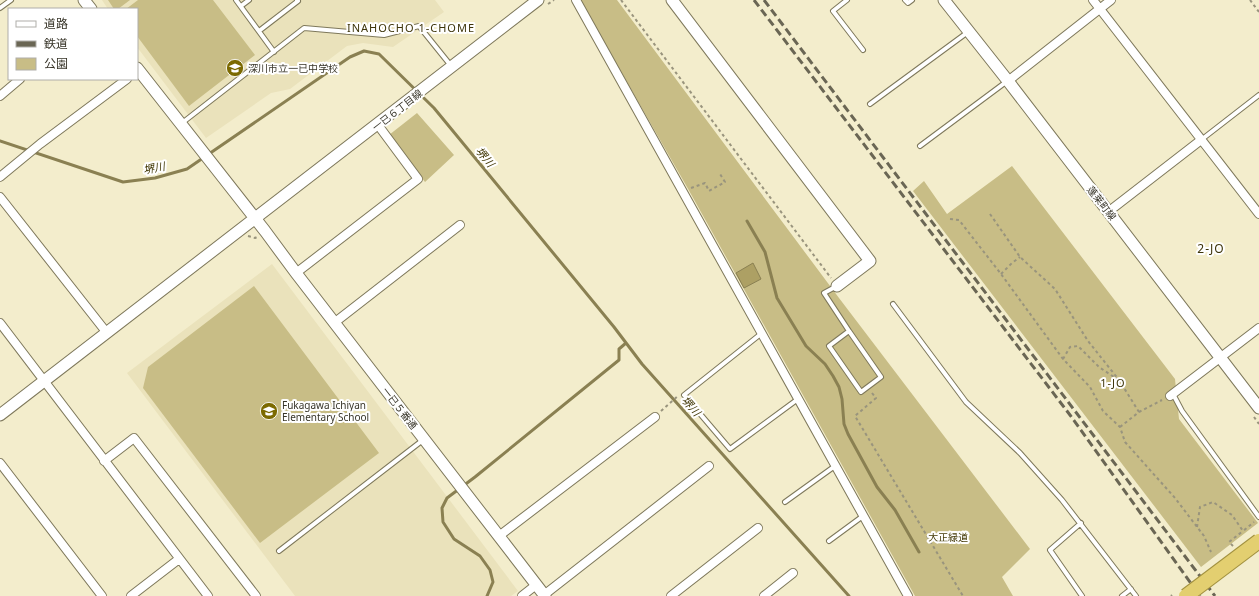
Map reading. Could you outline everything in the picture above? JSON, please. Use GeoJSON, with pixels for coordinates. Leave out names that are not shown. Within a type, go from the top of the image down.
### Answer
{"type":"FeatureCollection","features":[{"type":"Feature","properties":{"kind":"highway"},"geometry":{"type":"LineString","coordinates":[[1177,596],[1259,541]]}},
{"type":"Feature","properties":{"kind":"street"},"geometry":{"type":"LineString","coordinates":[[84,0],[91,8]]}},
{"type":"Feature","properties":{"kind":"street"},"geometry":{"type":"LineString","coordinates":[[576,0],[908,596]]}},
{"type":"Feature","properties":{"kind":"street"},"geometry":{"type":"LineString","coordinates":[[672,0],[870,261],[837,286]]}},
{"type":"Feature","properties":{"kind":"street","name":"蓬莱町線"},"geometry":{"type":"LineString","coordinates":[[944,0],[1259,408]]}},
{"type":"Feature","properties":{"kind":"street"},"geometry":{"type":"LineString","coordinates":[[1093,0],[1259,214]]}},
{"type":"Feature","properties":{"kind":"street"},"geometry":{"type":"LineString","coordinates":[[1008,81],[1110,0]]}},
{"type":"Feature","properties":{"kind":"street","name":"一已６丁目線"},"geometry":{"type":"LineString","coordinates":[[0,415],[378,125],[536,1]]}},
{"type":"Feature","properties":{"kind":"street","name":"一已５番通"},"geometry":{"type":"LineString","coordinates":[[138,70],[255,219],[544,596]]}},
{"type":"Feature","properties":{"kind":"street"},"geometry":{"type":"LineString","coordinates":[[0,96],[19,80]]}},
{"type":"Feature","properties":{"kind":"street"},"geometry":{"type":"LineString","coordinates":[[0,177],[40,144],[126,80]]}},
{"type":"Feature","properties":{"kind":"street"},"geometry":{"type":"LineString","coordinates":[[296,273],[418,179],[378,125]]}},
{"type":"Feature","properties":{"kind":"street"},"geometry":{"type":"LineString","coordinates":[[1108,212],[1201,140]]}},
{"type":"Feature","properties":{"kind":"street"},"geometry":{"type":"LineString","coordinates":[[0,197],[107,333]]}},
{"type":"Feature","properties":{"kind":"street"},"geometry":{"type":"LineString","coordinates":[[334,323],[460,225]]}},
{"type":"Feature","properties":{"kind":"street"},"geometry":{"type":"LineString","coordinates":[[0,323],[208,596]]}},
{"type":"Feature","properties":{"kind":"street"},"geometry":{"type":"LineString","coordinates":[[1172,395],[1259,328]]}},
{"type":"Feature","properties":{"kind":"street"},"geometry":{"type":"LineString","coordinates":[[499,536],[654,417]]}},
{"type":"Feature","properties":{"kind":"street"},"geometry":{"type":"LineString","coordinates":[[104,461],[134,438],[256,596]]}},
{"type":"Feature","properties":{"kind":"street"},"geometry":{"type":"LineString","coordinates":[[0,463],[102,596]]}},
{"type":"Feature","properties":{"kind":"street"},"geometry":{"type":"LineString","coordinates":[[544,596],[709,466]]}},
{"type":"Feature","properties":{"kind":"street"},"geometry":{"type":"LineString","coordinates":[[671,596],[758,528]]}},
{"type":"Feature","properties":{"kind":"street"},"geometry":{"type":"LineString","coordinates":[[131,596],[179,559]]}},
{"type":"Feature","properties":{"kind":"street"},"geometry":{"type":"LineString","coordinates":[[764,596],[793,574]]}},
{"type":"Feature","properties":{"kind":"street"},"geometry":{"type":"LineString","coordinates":[[522,596],[536,585]]}},
{"type":"Feature","properties":{"kind":"lane"},"geometry":{"type":"LineString","coordinates":[[0,8],[11,0]]}},
{"type":"Feature","properties":{"kind":"lane"},"geometry":{"type":"LineString","coordinates":[[236,0],[274,52]]}},
{"type":"Feature","properties":{"kind":"lane"},"geometry":{"type":"LineString","coordinates":[[240,6],[249,0]]}},
{"type":"Feature","properties":{"kind":"lane"},"geometry":{"type":"LineString","coordinates":[[258,31],[298,1],[297,0]]}},
{"type":"Feature","properties":{"kind":"lane"},"geometry":{"type":"LineString","coordinates":[[847,0],[833,11],[864,50]]}},
{"type":"Feature","properties":{"kind":"lane"},"geometry":{"type":"LineString","coordinates":[[905,0],[908,3],[912,0]]}},
{"type":"Feature","properties":{"kind":"lane"},"geometry":{"type":"LineString","coordinates":[[181,124],[304,28],[384,35],[419,26],[452,67]]}},
{"type":"Feature","properties":{"kind":"lane"},"geometry":{"type":"LineString","coordinates":[[870,104],[969,32]]}},
{"type":"Feature","properties":{"kind":"lane"},"geometry":{"type":"LineString","coordinates":[[920,146],[1008,81]]}},
{"type":"Feature","properties":{"kind":"lane"},"geometry":{"type":"LineString","coordinates":[[1201,140],[1259,95]]}},
{"type":"Feature","properties":{"kind":"lane"},"geometry":{"type":"LineString","coordinates":[[837,286],[824,293],[881,377],[861,392],[829,346],[849,331]]}},
{"type":"Feature","properties":{"kind":"lane"},"geometry":{"type":"LineString","coordinates":[[893,304],[966,402],[1020,453],[1062,500],[1136,596]]}},
{"type":"Feature","properties":{"kind":"lane"},"geometry":{"type":"LineString","coordinates":[[762,333],[684,395],[730,449],[799,399]]}},
{"type":"Feature","properties":{"kind":"lane"},"geometry":{"type":"LineString","coordinates":[[1172,395],[1259,518]]}},
{"type":"Feature","properties":{"kind":"lane"},"geometry":{"type":"LineString","coordinates":[[279,551],[424,439]]}},
{"type":"Feature","properties":{"kind":"lane"},"geometry":{"type":"LineString","coordinates":[[785,502],[836,466]]}},
{"type":"Feature","properties":{"kind":"lane"},"geometry":{"type":"LineString","coordinates":[[829,541],[864,516]]}},
{"type":"Feature","properties":{"kind":"lane"},"geometry":{"type":"LineString","coordinates":[[1081,523],[1050,550],[1082,596]]}},
{"type":"Feature","properties":{"kind":"lane"},"geometry":{"type":"LineString","coordinates":[[1122,596],[1131,589]]}},
{"type":"Feature","properties":{"kind":"path"},"geometry":{"type":"LineString","coordinates":[[621,0],[837,286]]}},
{"type":"Feature","properties":{"kind":"path"},"geometry":{"type":"LineString","coordinates":[[1250,0],[1259,12]]}},
{"type":"Feature","properties":{"kind":"path"},"geometry":{"type":"LineString","coordinates":[[691,188],[705,183],[709,191],[725,182],[720,174]]}},
{"type":"Feature","properties":{"kind":"path"},"geometry":{"type":"LineString","coordinates":[[990,214],[1020,257],[1055,289],[1088,341],[1119,380],[1138,412]]}},
{"type":"Feature","properties":{"kind":"path"},"geometry":{"type":"LineString","coordinates":[[950,219],[959,220],[1001,274],[1063,359],[1090,387],[1103,411],[1120,427],[1125,442],[1175,498],[1204,536],[1211,552]]}},
{"type":"Feature","properties":{"kind":"path"},"geometry":{"type":"LineString","coordinates":[[1001,274],[1020,257]]}},
{"type":"Feature","properties":{"kind":"path"},"geometry":{"type":"LineString","coordinates":[[1063,359],[1070,347],[1078,346],[1099,367],[1119,380]]}},
{"type":"Feature","properties":{"kind":"path"},"geometry":{"type":"LineString","coordinates":[[867,388],[876,398],[855,416],[963,596]]}},
{"type":"Feature","properties":{"kind":"path"},"geometry":{"type":"LineString","coordinates":[[667,406],[680,395]]}},
{"type":"Feature","properties":{"kind":"path"},"geometry":{"type":"LineString","coordinates":[[1120,427],[1138,412],[1172,395]]}},
{"type":"Feature","properties":{"kind":"path"},"geometry":{"type":"LineString","coordinates":[[1197,527],[1200,507],[1213,502],[1232,515],[1243,531]]}},
{"type":"Feature","properties":{"kind":"path"},"geometry":{"type":"LineString","coordinates":[[1233,546],[1229,542],[1259,518]]}},
{"type":"Feature","properties":{"kind":"shaded area","name":"深川市立一已中学校"},"geometry":{"type":"Polygon","coordinates":[[[102,0],[435,0],[444,12],[393,47],[363,43],[347,46],[290,89],[271,93],[206,138],[138,48],[138,8],[107,8],[102,0]]]}},
{"type":"Feature","properties":{"kind":"shaded area"},"geometry":{"type":"Polygon","coordinates":[[[753,263],[761,279],[744,288],[736,273],[753,263]]]}},
{"type":"Feature","properties":{"kind":"shaded area","name":"Fukagawa Ichiyan Elementary School"},"geometry":{"type":"Polygon","coordinates":[[[272,264],[518,591],[511,596],[295,596],[127,373],[272,264]]]}},
{"type":"Feature","properties":{"kind":"green space"},"geometry":{"type":"Polygon","coordinates":[[[108,0],[130,0],[119,8],[113,8],[108,0]]]}},
{"type":"Feature","properties":{"kind":"green space"},"geometry":{"type":"Polygon","coordinates":[[[138,0],[213,0],[255,55],[189,106],[138,37],[138,8],[127,8],[138,0]]]}},
{"type":"Feature","properties":{"kind":"green space","name":"大正緑道"},"geometry":{"type":"Polygon","coordinates":[[[580,0],[617,0],[839,298],[1030,549],[1002,577],[1013,596],[915,596],[687,187],[580,0]]]}},
{"type":"Feature","properties":{"kind":"green space"},"geometry":{"type":"Polygon","coordinates":[[[417,113],[454,155],[425,182],[389,135],[417,113]]]}},
{"type":"Feature","properties":{"kind":"green space"},"geometry":{"type":"Polygon","coordinates":[[[1012,166],[1175,379],[1179,419],[1258,523],[1201,567],[913,191],[924,181],[947,214],[1012,166]]]}},
{"type":"Feature","properties":{"kind":"green space"},"geometry":{"type":"Polygon","coordinates":[[[254,286],[379,453],[260,543],[143,388],[148,367],[254,286]]]}},
{"type":"Feature","properties":{"kind":"waterway","name":"堺川"},"geometry":{"type":"LineString","coordinates":[[0,141],[123,182],[155,178],[187,169],[350,57],[364,51],[379,54],[434,108],[614,327],[642,364],[849,596]]}},
{"type":"Feature","properties":{"kind":"waterway"},"geometry":{"type":"LineString","coordinates":[[747,221],[765,252],[777,298],[806,346],[825,364],[833,376],[839,387],[842,399],[844,424],[848,434],[877,487],[895,510],[919,552]]}},
{"type":"Feature","properties":{"kind":"waterway"},"geometry":{"type":"LineString","coordinates":[[487,596],[493,582],[490,570],[480,556],[454,539],[443,522],[442,508],[447,498],[619,360],[619,349],[626,343]]}},
{"type":"Feature","properties":{"kind":"railway"},"geometry":{"type":"LineString","coordinates":[[754,0],[1070,415],[1200,596]]}},
{"type":"Feature","properties":{"kind":"railway"},"geometry":{"type":"LineString","coordinates":[[764,0],[1215,596]]}},
{"type":"Feature","properties":{"kind":"place","name":"深川市立一已中学校"},"geometry":{"type":"Point","coordinates":[235,68]}},
{"type":"Feature","properties":{"kind":"place","name":"Fukagawa Ichiyan Elementary School"},"geometry":{"type":"Point","coordinates":[269,411]}},
{"type":"Feature","properties":{"kind":"district","name":"INAHOCHO 1-CHOME"},"geometry":{"type":"Point","coordinates":[411,28]}},
{"type":"Feature","properties":{"kind":"district","name":"2-JO"},"geometry":{"type":"Point","coordinates":[1211,249]}},
{"type":"Feature","properties":{"kind":"district","name":"1-JO"},"geometry":{"type":"Point","coordinates":[1113,383]}}]}
